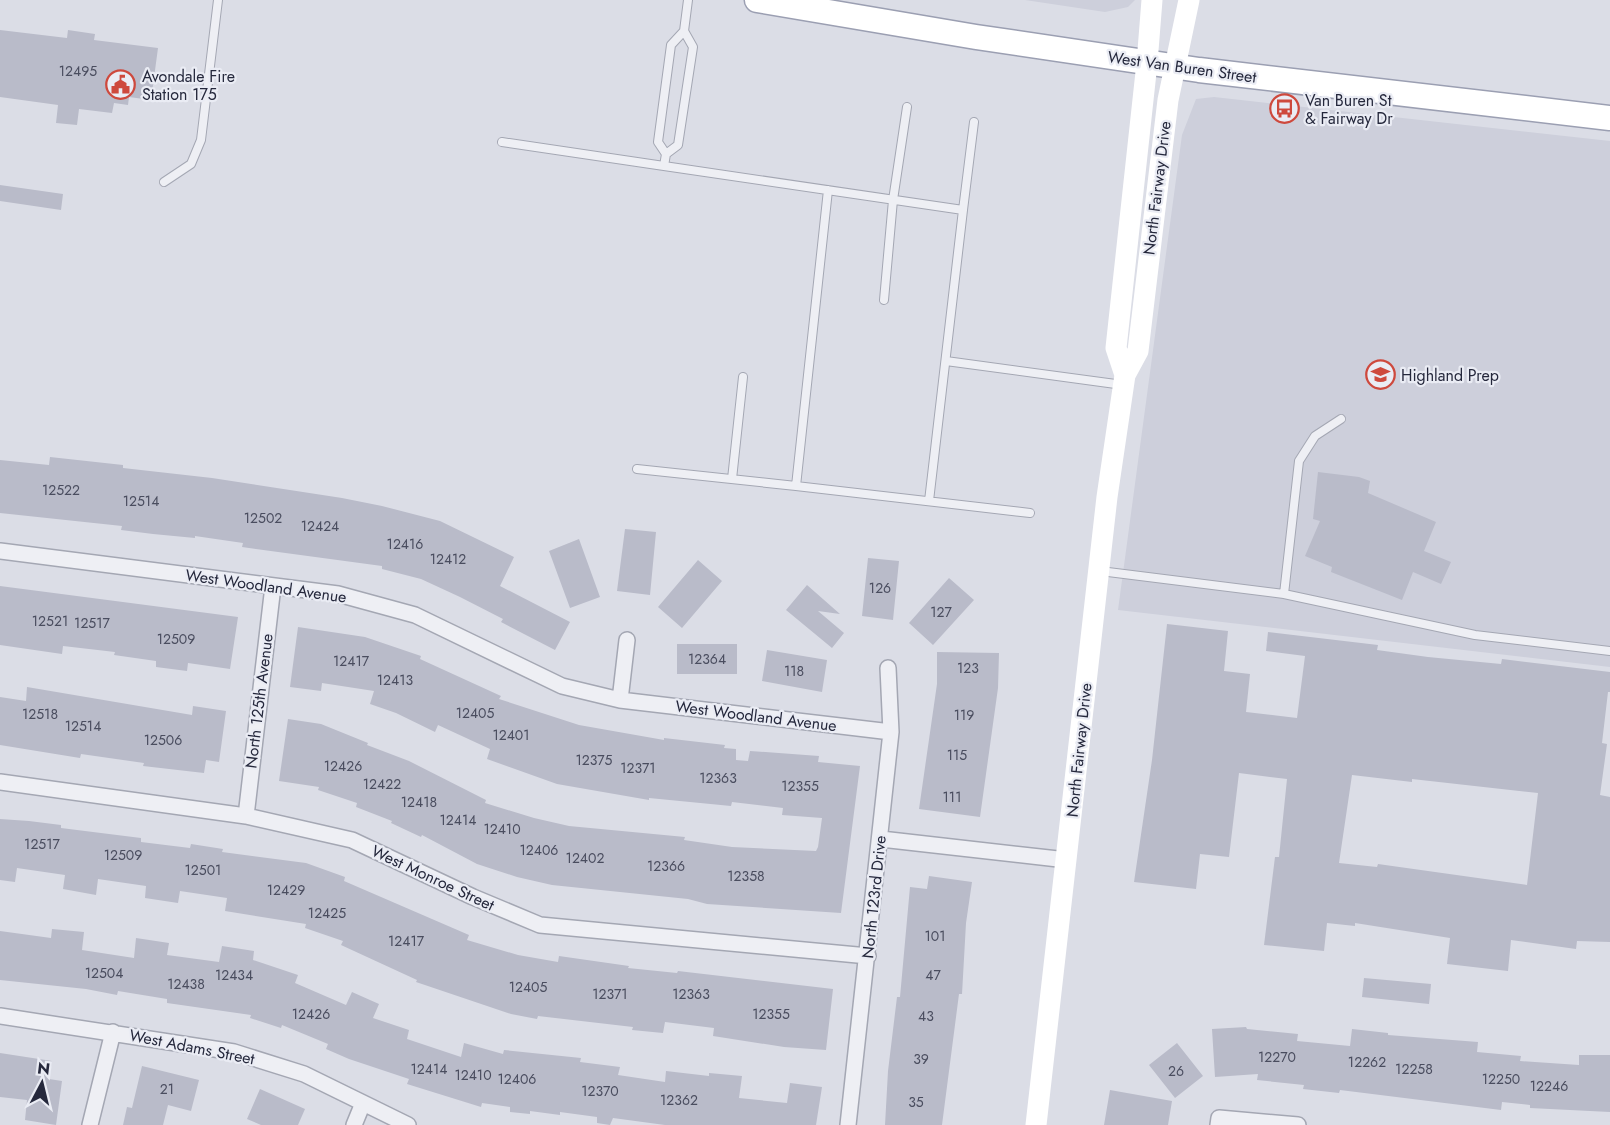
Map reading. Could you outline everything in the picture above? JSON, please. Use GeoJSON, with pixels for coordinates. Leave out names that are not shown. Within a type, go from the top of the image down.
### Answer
{"type":"FeatureCollection","features":[{"type":"Feature","properties":{"kind":"main road","name":"West Van Buren Street"},"geometry":{"type":"LineString","coordinates":[[757,0],[1147,63],[1610,118]]}},
{"type":"Feature","properties":{"kind":"street","name":"North Fairway Drive"},"geometry":{"type":"LineString","coordinates":[[1124,380],[1116,348],[1152,0]]}},
{"type":"Feature","properties":{"kind":"street","name":"North Fairway Drive"},"geometry":{"type":"LineString","coordinates":[[1036,1125],[1099,571],[1124,380],[1138,351],[1168,100],[1189,0]]}},
{"type":"Feature","properties":{"kind":"street","name":"West Woodland Avenue"},"geometry":{"type":"LineString","coordinates":[[0,551],[338,594],[415,615],[562,686],[620,700],[891,732]]}},
{"type":"Feature","properties":{"kind":"street","name":"North 125th Avenue"},"geometry":{"type":"LineString","coordinates":[[246,816],[273,586]]}},
{"type":"Feature","properties":{"kind":"street"},"geometry":{"type":"LineString","coordinates":[[620,700],[627,640]]}},
{"type":"Feature","properties":{"kind":"street","name":"North 123rd Drive"},"geometry":{"type":"LineString","coordinates":[[848,1125],[891,732],[888,668]]}},
{"type":"Feature","properties":{"kind":"street","name":"West Monroe Street"},"geometry":{"type":"LineString","coordinates":[[0,782],[246,816],[352,840],[473,897],[540,925],[868,956]]}},
{"type":"Feature","properties":{"kind":"street"},"geometry":{"type":"LineString","coordinates":[[881,839],[1067,860]]}},
{"type":"Feature","properties":{"kind":"street","name":"West Adams Street"},"geometry":{"type":"LineString","coordinates":[[0,1016],[234,1052],[303,1074],[408,1125]]}},
{"type":"Feature","properties":{"kind":"street"},"geometry":{"type":"LineString","coordinates":[[90,1125],[113,1032]]}},
{"type":"Feature","properties":{"kind":"street"},"geometry":{"type":"LineString","coordinates":[[354,1125],[363,1103]]}},
{"type":"Feature","properties":{"kind":"street"},"geometry":{"type":"LineString","coordinates":[[1218,1121],[1298,1125]]}},
{"type":"Feature","properties":{"kind":"lane"},"geometry":{"type":"LineString","coordinates":[[164,182],[191,164],[201,140],[218,0]]}},
{"type":"Feature","properties":{"kind":"lane"},"geometry":{"type":"LineString","coordinates":[[664,166],[666,154],[658,142],[671,45],[684,30],[688,0]]}},
{"type":"Feature","properties":{"kind":"lane"},"geometry":{"type":"LineString","coordinates":[[666,154],[678,145],[693,47],[684,30]]}},
{"type":"Feature","properties":{"kind":"lane"},"geometry":{"type":"LineString","coordinates":[[885,300],[893,200],[907,106]]}},
{"type":"Feature","properties":{"kind":"lane"},"geometry":{"type":"LineString","coordinates":[[928,501],[974,122]]}},
{"type":"Feature","properties":{"kind":"lane"},"geometry":{"type":"LineString","coordinates":[[502,142],[963,210]]}},
{"type":"Feature","properties":{"kind":"lane"},"geometry":{"type":"LineString","coordinates":[[795,486],[828,190]]}},
{"type":"Feature","properties":{"kind":"lane"},"geometry":{"type":"LineString","coordinates":[[946,360],[1124,380]]}},
{"type":"Feature","properties":{"kind":"lane"},"geometry":{"type":"LineString","coordinates":[[732,479],[742,377]]}},
{"type":"Feature","properties":{"kind":"lane"},"geometry":{"type":"LineString","coordinates":[[1284,594],[1299,460],[1315,436],[1341,419]]}},
{"type":"Feature","properties":{"kind":"lane"},"geometry":{"type":"LineString","coordinates":[[637,469],[1030,513]]}},
{"type":"Feature","properties":{"kind":"lane"},"geometry":{"type":"LineString","coordinates":[[1099,571],[1284,594],[1475,635],[1610,651]]}},
{"type":"Feature","properties":{"kind":"shaded area"},"geometry":{"type":"Polygon","coordinates":[[[1025,0],[1135,0],[1128,7],[1105,12],[1025,0]]]}},
{"type":"Feature","properties":{"kind":"shaded area","name":"Highland Prep"},"geometry":{"type":"Polygon","coordinates":[[[1214,97],[1610,141],[1610,667],[1118,610],[1182,135],[1196,99],[1214,97]]]}},
{"type":"Feature","properties":{"kind":"building"},"geometry":{"type":"Polygon","coordinates":[[[0,30],[67,38],[68,30],[95,34],[94,40],[158,48],[151,100],[129,97],[128,105],[114,103],[112,113],[79,109],[77,125],[56,123],[58,105],[0,97],[0,30]]]}},
{"type":"Feature","properties":{"kind":"building"},"geometry":{"type":"Polygon","coordinates":[[[0,185],[63,194],[61,210],[0,201],[0,185]]]}},
{"type":"Feature","properties":{"kind":"building"},"geometry":{"type":"Polygon","coordinates":[[[50,457],[123,465],[123,468],[212,478],[342,498],[440,521],[514,557],[500,586],[570,622],[555,650],[501,622],[503,619],[460,597],[421,579],[382,569],[382,566],[242,547],[243,543],[195,536],[195,538],[153,534],[121,530],[122,526],[0,513],[0,460],[49,465],[50,457]]]}},
{"type":"Feature","properties":{"kind":"building"},"geometry":{"type":"Polygon","coordinates":[[[1318,472],[1359,477],[1370,481],[1368,493],[1436,522],[1424,551],[1451,562],[1441,584],[1413,572],[1402,600],[1331,572],[1332,567],[1305,556],[1320,521],[1313,519],[1318,472]]]}},
{"type":"Feature","properties":{"kind":"building"},"geometry":{"type":"Polygon","coordinates":[[[625,529],[656,532],[650,595],[617,591],[625,529]]]}},
{"type":"Feature","properties":{"kind":"building"},"geometry":{"type":"Polygon","coordinates":[[[579,539],[600,597],[570,608],[549,551],[579,539]]]}},
{"type":"Feature","properties":{"kind":"building"},"geometry":{"type":"Polygon","coordinates":[[[868,558],[899,561],[893,620],[862,616],[868,558]]]}},
{"type":"Feature","properties":{"kind":"building"},"geometry":{"type":"Polygon","coordinates":[[[698,560],[722,581],[682,628],[658,607],[698,560]]]}},
{"type":"Feature","properties":{"kind":"building"},"geometry":{"type":"Polygon","coordinates":[[[949,578],[974,600],[933,645],[909,623],[949,578]]]}},
{"type":"Feature","properties":{"kind":"building"},"geometry":{"type":"Polygon","coordinates":[[[807,585],[840,614],[818,611],[844,633],[832,648],[786,610],[807,585]]]}},
{"type":"Feature","properties":{"kind":"building"},"geometry":{"type":"Polygon","coordinates":[[[0,586],[238,617],[230,669],[188,663],[187,671],[156,667],[156,661],[114,655],[115,652],[63,646],[62,654],[0,645],[0,586]]]}},
{"type":"Feature","properties":{"kind":"building"},"geometry":{"type":"Polygon","coordinates":[[[1167,624],[1228,631],[1224,671],[1250,674],[1246,712],[1297,718],[1305,656],[1266,651],[1268,632],[1378,645],[1377,650],[1428,657],[1501,664],[1502,659],[1610,672],[1610,692],[1608,692],[1602,743],[1607,744],[1600,795],[1610,797],[1610,942],[1577,941],[1576,949],[1511,940],[1508,971],[1447,964],[1450,938],[1355,923],[1355,926],[1327,923],[1324,951],[1264,945],[1275,857],[1279,857],[1287,779],[1239,773],[1229,857],[1200,854],[1196,889],[1134,882],[1152,760],[1167,624]],[[1352,775],[1339,863],[1377,867],[1378,864],[1527,885],[1538,793],[1412,779],[1412,782],[1352,775]]]}},
{"type":"Feature","properties":{"kind":"building"},"geometry":{"type":"Polygon","coordinates":[[[298,627],[365,637],[421,656],[420,659],[501,696],[499,699],[579,725],[664,740],[664,738],[725,745],[724,748],[736,749],[736,760],[748,761],[750,751],[819,756],[818,762],[860,766],[841,913],[707,904],[688,899],[552,885],[517,877],[477,864],[422,835],[421,837],[391,823],[392,821],[356,807],[357,803],[318,790],[319,787],[279,781],[288,719],[321,724],[368,743],[367,745],[409,761],[486,800],[485,803],[569,826],[685,837],[684,840],[732,847],[816,851],[822,818],[782,815],[783,808],[732,802],[731,806],[649,798],[649,800],[557,784],[487,759],[490,749],[438,725],[435,732],[396,713],[370,704],[374,691],[322,683],[321,691],[290,687],[298,627]]]}},
{"type":"Feature","properties":{"kind":"building"},"geometry":{"type":"Polygon","coordinates":[[[677,644],[737,644],[737,674],[677,674],[677,644]]]}},
{"type":"Feature","properties":{"kind":"building"},"geometry":{"type":"Polygon","coordinates":[[[767,650],[827,660],[822,692],[762,681],[767,650]]]}},
{"type":"Feature","properties":{"kind":"building"},"geometry":{"type":"Polygon","coordinates":[[[937,652],[999,653],[998,688],[980,817],[919,809],[937,684],[937,652]]]}},
{"type":"Feature","properties":{"kind":"building"},"geometry":{"type":"Polygon","coordinates":[[[27,687],[192,715],[193,706],[226,711],[219,762],[206,760],[204,773],[143,766],[144,763],[81,754],[80,758],[0,745],[0,697],[26,701],[27,687]]]}},
{"type":"Feature","properties":{"kind":"building"},"geometry":{"type":"Polygon","coordinates":[[[0,819],[61,825],[61,828],[141,838],[141,842],[190,848],[191,844],[223,849],[222,852],[306,863],[345,877],[344,881],[469,935],[467,940],[518,955],[558,962],[559,956],[629,966],[628,968],[677,973],[678,971],[833,989],[826,1050],[784,1047],[713,1036],[714,1028],[665,1022],[663,1033],[632,1030],[633,1027],[538,1016],[537,1019],[511,1014],[416,982],[417,980],[341,945],[343,941],[305,928],[306,924],[225,911],[227,898],[180,891],[178,903],[145,898],[146,886],[98,879],[96,895],[63,889],[65,875],[17,868],[15,882],[0,880],[0,819]]]}},
{"type":"Feature","properties":{"kind":"building"},"geometry":{"type":"Polygon","coordinates":[[[929,876],[972,882],[966,923],[962,994],[959,994],[942,1125],[885,1125],[888,1071],[897,997],[900,997],[910,887],[927,889],[929,876]]]}},
{"type":"Feature","properties":{"kind":"building"},"geometry":{"type":"Polygon","coordinates":[[[52,929],[84,932],[82,950],[134,958],[136,938],[169,943],[167,955],[219,962],[222,946],[254,951],[253,960],[298,975],[295,983],[346,1005],[352,992],[379,1004],[373,1018],[409,1030],[407,1039],[461,1057],[464,1043],[503,1054],[504,1050],[581,1058],[580,1062],[620,1067],[618,1075],[665,1082],[666,1071],[709,1076],[709,1073],[742,1076],[739,1098],[787,1103],[790,1083],[822,1087],[816,1125],[665,1125],[613,1118],[610,1125],[597,1123],[597,1117],[560,1112],[560,1115],[530,1111],[530,1114],[510,1112],[510,1107],[482,1103],[481,1107],[407,1084],[409,1079],[349,1059],[326,1049],[328,1044],[282,1025],[281,1028],[250,1018],[251,1015],[167,1003],[167,999],[118,991],[117,995],[86,989],[0,980],[0,931],[51,938],[52,929]]]}},
{"type":"Feature","properties":{"kind":"building"},"geometry":{"type":"Polygon","coordinates":[[[1364,978],[1431,984],[1429,1004],[1362,997],[1364,978]]]}},
{"type":"Feature","properties":{"kind":"building"},"geometry":{"type":"Polygon","coordinates":[[[1246,1027],[1247,1029],[1298,1034],[1297,1041],[1350,1046],[1352,1029],[1388,1033],[1388,1035],[1478,1042],[1477,1052],[1521,1056],[1520,1061],[1579,1065],[1579,1055],[1610,1055],[1610,1112],[1530,1108],[1530,1105],[1502,1102],[1501,1110],[1340,1090],[1339,1093],[1303,1089],[1304,1085],[1257,1080],[1258,1074],[1215,1077],[1212,1029],[1246,1027]]]}},
{"type":"Feature","properties":{"kind":"building"},"geometry":{"type":"Polygon","coordinates":[[[1177,1043],[1203,1076],[1175,1098],[1149,1065],[1177,1043]]]}},
{"type":"Feature","properties":{"kind":"building"},"geometry":{"type":"Polygon","coordinates":[[[0,1053],[52,1061],[49,1079],[62,1081],[56,1125],[25,1120],[27,1100],[0,1097],[0,1053]]]}},
{"type":"Feature","properties":{"kind":"building"},"geometry":{"type":"Polygon","coordinates":[[[142,1066],[199,1080],[191,1111],[168,1105],[163,1125],[123,1125],[127,1107],[132,1108],[142,1066]]]}},
{"type":"Feature","properties":{"kind":"building"},"geometry":{"type":"Polygon","coordinates":[[[260,1089],[305,1109],[298,1125],[261,1125],[247,1119],[260,1089]]]}},
{"type":"Feature","properties":{"kind":"building"},"geometry":{"type":"Polygon","coordinates":[[[1110,1090],[1172,1101],[1168,1125],[1104,1125],[1110,1090]]]}},
{"type":"Feature","properties":{"kind":"place","name":"Avondale Fire Station 175"},"geometry":{"type":"Point","coordinates":[121,85]}},
{"type":"Feature","properties":{"kind":"place","name":"Van Buren St & Fairway Dr"},"geometry":{"type":"Point","coordinates":[1284,109]}},
{"type":"Feature","properties":{"kind":"place","name":"Highland Prep"},"geometry":{"type":"Point","coordinates":[1380,375]}}]}
